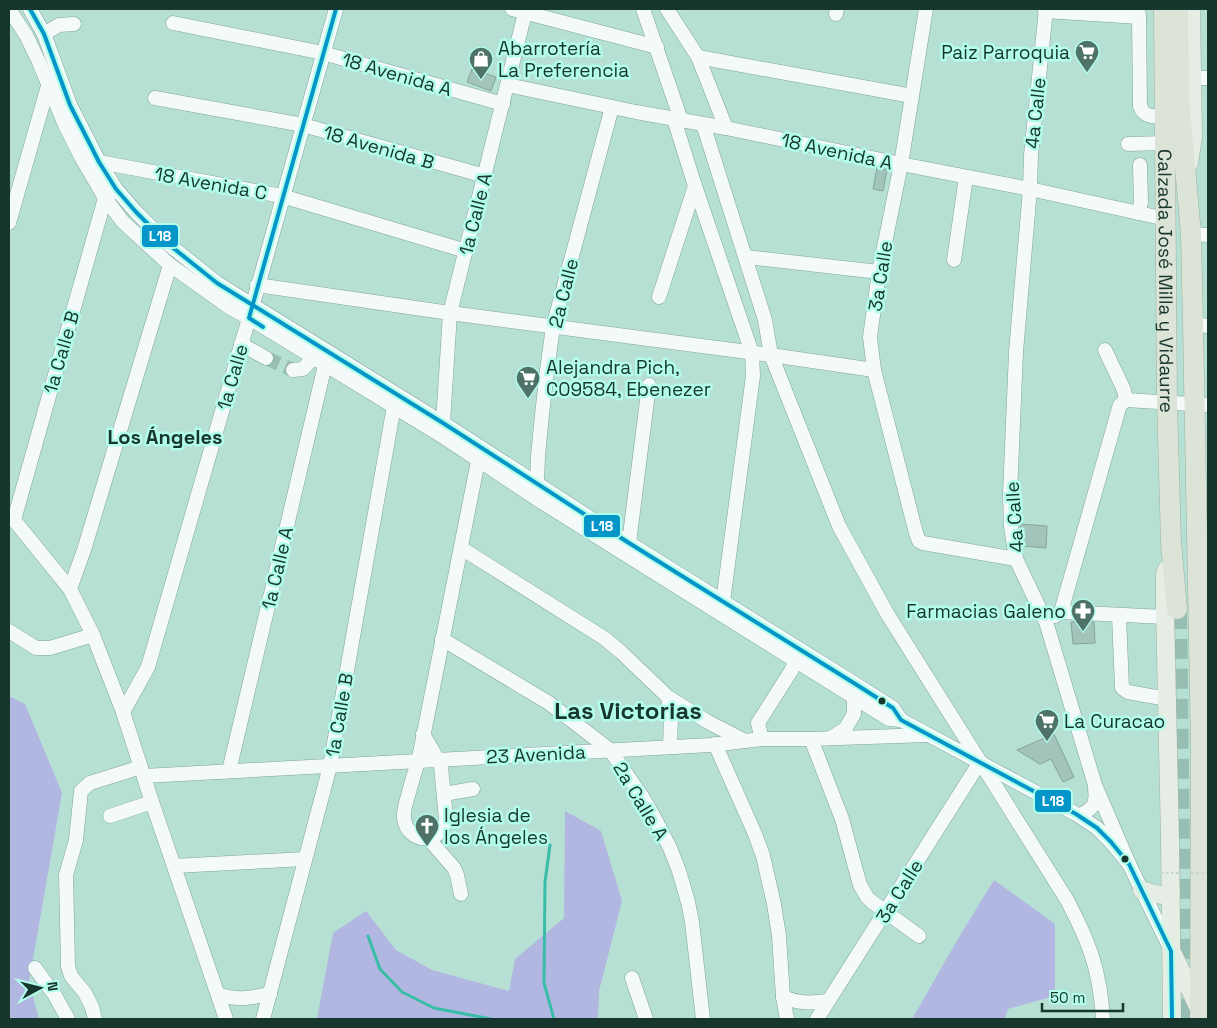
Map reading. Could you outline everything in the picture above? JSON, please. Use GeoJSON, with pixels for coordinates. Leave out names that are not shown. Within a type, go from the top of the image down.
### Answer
{"type":"FeatureCollection","features":[{"type":"Feature","properties":{"kind":"highway","name":"Calzada José Milla y Vidaurre"},"geometry":{"type":"LineString","coordinates":[[1164,9],[1167,402],[1172,554],[1171,613]]}},
{"type":"Feature","properties":{"kind":"highway","name":"Calzada José Milla y Vidaurre"},"geometry":{"type":"LineString","coordinates":[[1178,9],[1179,99],[1186,175],[1200,235],[1201,404],[1196,477],[1204,680],[1201,1016]]}},
{"type":"Feature","properties":{"kind":"highway"},"geometry":{"type":"LineString","coordinates":[[1167,315],[1176,329],[1177,388],[1187,400],[1201,404]]}},
{"type":"Feature","properties":{"kind":"highway"},"geometry":{"type":"LineString","coordinates":[[1167,402],[1180,409],[1186,420],[1187,465],[1196,477]]}},
{"type":"Feature","properties":{"kind":"main road","name":"Calzada José Milla y Vidaurre"},"geometry":{"type":"LineString","coordinates":[[1186,175],[1200,78],[1191,9]]}},
{"type":"Feature","properties":{"kind":"main road","name":"Calzada José Milla y Vidaurre"},"geometry":{"type":"LineString","coordinates":[[1171,613],[1167,699],[1172,1019]]}},
{"type":"Feature","properties":{"kind":"main road"},"geometry":{"type":"LineString","coordinates":[[1142,890],[1164,896],[1171,894]]}},
{"type":"Feature","properties":{"kind":"main road","name":"4a Calle"},"geometry":{"type":"LineString","coordinates":[[1171,951],[1201,1016]]}},
{"type":"Feature","properties":{"kind":"street"},"geometry":{"type":"LineString","coordinates":[[9,9],[26,35],[39,62],[80,157],[110,193],[136,212],[167,242],[250,312],[319,361],[394,406],[628,556],[722,607],[893,708],[901,720]]}},
{"type":"Feature","properties":{"kind":"street"},"geometry":{"type":"LineString","coordinates":[[30,9],[44,34],[70,105],[99,162],[123,222],[170,265],[229,307],[250,312],[443,423],[629,543],[796,661],[889,719],[901,720],[1079,816],[1097,828],[1129,864]]}},
{"type":"Feature","properties":{"kind":"street","name":"1a Calle"},"geometry":{"type":"LineString","coordinates":[[123,712],[148,667],[336,9]]}},
{"type":"Feature","properties":{"kind":"street"},"geometry":{"type":"LineString","coordinates":[[643,9],[657,48],[695,186],[752,353],[752,376],[722,607]]}},
{"type":"Feature","properties":{"kind":"street"},"geometry":{"type":"LineString","coordinates":[[667,9],[698,57],[726,128]]}},
{"type":"Feature","properties":{"kind":"street","name":"3a Calle"},"geometry":{"type":"LineString","coordinates":[[926,9],[901,164],[879,272],[870,337],[874,370],[919,541],[1016,558]]}},
{"type":"Feature","properties":{"kind":"street"},"geometry":{"type":"LineString","coordinates":[[521,10],[657,48]]}},
{"type":"Feature","properties":{"kind":"street","name":"1a Calle A"},"geometry":{"type":"LineString","coordinates":[[443,423],[450,314],[508,85],[521,10]]}},
{"type":"Feature","properties":{"kind":"street"},"geometry":{"type":"LineString","coordinates":[[1046,10],[1138,13],[1140,106],[1146,115],[1166,117]]}},
{"type":"Feature","properties":{"kind":"street","name":"4a Calle"},"geometry":{"type":"LineString","coordinates":[[1046,10],[1031,155],[1030,189],[1016,352],[1010,494],[1016,558],[1046,622],[1095,785],[1129,864],[1171,951]]}},
{"type":"Feature","properties":{"kind":"street","name":"18 Avenida A"},"geometry":{"type":"LineString","coordinates":[[173,23],[323,53],[503,104]]}},
{"type":"Feature","properties":{"kind":"street"},"geometry":{"type":"LineString","coordinates":[[44,34],[59,25],[74,24]]}},
{"type":"Feature","properties":{"kind":"street"},"geometry":{"type":"LineString","coordinates":[[698,57],[912,96]]}},
{"type":"Feature","properties":{"kind":"street"},"geometry":{"type":"LineString","coordinates":[[48,86],[62,80]]}},
{"type":"Feature","properties":{"kind":"street","name":"18 Avenida A"},"geometry":{"type":"LineString","coordinates":[[508,85],[1030,189],[1166,219]]}},
{"type":"Feature","properties":{"kind":"street"},"geometry":{"type":"LineString","coordinates":[[9,223],[48,86]]}},
{"type":"Feature","properties":{"kind":"street","name":"18 Avenida B"},"geometry":{"type":"LineString","coordinates":[[155,98],[303,125],[485,176]]}},
{"type":"Feature","properties":{"kind":"street","name":"2a Calle"},"geometry":{"type":"LineString","coordinates":[[537,483],[542,415],[554,327],[612,107]]}},
{"type":"Feature","properties":{"kind":"street"},"geometry":{"type":"LineString","coordinates":[[703,124],[765,320],[771,355],[839,526],[888,615],[1056,882],[1076,918],[1098,978],[1102,1019]]}},
{"type":"Feature","properties":{"kind":"street"},"geometry":{"type":"LineString","coordinates":[[1128,144],[1166,144]]}},
{"type":"Feature","properties":{"kind":"street","name":"18 Avenida C"},"geometry":{"type":"LineString","coordinates":[[99,162],[282,196],[466,251]]}},
{"type":"Feature","properties":{"kind":"street"},"geometry":{"type":"LineString","coordinates":[[1139,213],[1141,202],[1140,166]]}},
{"type":"Feature","properties":{"kind":"street"},"geometry":{"type":"LineString","coordinates":[[954,260],[966,177]]}},
{"type":"Feature","properties":{"kind":"street"},"geometry":{"type":"LineString","coordinates":[[659,297],[695,186]]}},
{"type":"Feature","properties":{"kind":"street","name":"1a Calle B"},"geometry":{"type":"LineString","coordinates":[[11,518],[110,193]]}},
{"type":"Feature","properties":{"kind":"street"},"geometry":{"type":"LineString","coordinates":[[746,257],[879,272]]}},
{"type":"Feature","properties":{"kind":"street"},"geometry":{"type":"LineString","coordinates":[[70,589],[84,550],[170,265]]}},
{"type":"Feature","properties":{"kind":"street"},"geometry":{"type":"LineString","coordinates":[[257,285],[450,314],[874,370]]}},
{"type":"Feature","properties":{"kind":"street"},"geometry":{"type":"LineString","coordinates":[[241,344],[266,358]]}},
{"type":"Feature","properties":{"kind":"street"},"geometry":{"type":"LineString","coordinates":[[1105,350],[1124,390],[1126,400]]}},
{"type":"Feature","properties":{"kind":"street"},"geometry":{"type":"LineString","coordinates":[[293,370],[303,369],[319,361]]}},
{"type":"Feature","properties":{"kind":"street","name":"1a Calle A"},"geometry":{"type":"LineString","coordinates":[[229,771],[319,361]]}},
{"type":"Feature","properties":{"kind":"street"},"geometry":{"type":"LineString","coordinates":[[629,543],[649,384]]}},
{"type":"Feature","properties":{"kind":"street"},"geometry":{"type":"LineString","coordinates":[[1061,612],[1120,405],[1126,400],[1201,404]]}},
{"type":"Feature","properties":{"kind":"street","name":"1a Calle B"},"geometry":{"type":"LineString","coordinates":[[263,1019],[330,766],[394,406]]}},
{"type":"Feature","properties":{"kind":"street"},"geometry":{"type":"LineString","coordinates":[[424,734],[438,760],[442,772],[446,819],[445,825],[439,834],[428,838],[413,836],[408,830],[403,816],[424,734],[478,461]]}},
{"type":"Feature","properties":{"kind":"street"},"geometry":{"type":"LineString","coordinates":[[11,518],[70,589],[93,635],[123,712],[226,1019]]}},
{"type":"Feature","properties":{"kind":"street"},"geometry":{"type":"LineString","coordinates":[[461,548],[604,638],[622,652],[668,697],[708,722],[745,741]]}},
{"type":"Feature","properties":{"kind":"street"},"geometry":{"type":"LineString","coordinates":[[1046,622],[1061,612],[1119,616],[1171,613]]}},
{"type":"Feature","properties":{"kind":"street"},"geometry":{"type":"LineString","coordinates":[[1119,616],[1122,688],[1128,692],[1167,699]]}},
{"type":"Feature","properties":{"kind":"street"},"geometry":{"type":"LineString","coordinates":[[9,631],[36,648],[50,648],[93,635]]}},
{"type":"Feature","properties":{"kind":"street","name":"2a Calle A"},"geometry":{"type":"LineString","coordinates":[[442,639],[549,703],[610,750],[643,798],[670,848],[680,872],[692,922],[703,1019]]}},
{"type":"Feature","properties":{"kind":"street"},"geometry":{"type":"LineString","coordinates":[[762,739],[758,723],[796,661]]}},
{"type":"Feature","properties":{"kind":"street"},"geometry":{"type":"LineString","coordinates":[[668,697],[671,717],[670,747]]}},
{"type":"Feature","properties":{"kind":"street"},"geometry":{"type":"LineString","coordinates":[[831,738],[845,729],[854,714],[854,697]]}},
{"type":"Feature","properties":{"kind":"street","name":"23 Avenida"},"geometry":{"type":"LineString","coordinates":[[94,1019],[92,1007],[85,993],[71,976],[68,966],[66,875],[76,840],[81,791],[90,783],[142,771],[229,771],[670,747],[762,739],[927,735]]}},
{"type":"Feature","properties":{"kind":"street"},"geometry":{"type":"LineString","coordinates":[[811,739],[842,819],[860,884],[867,897],[919,936]]}},
{"type":"Feature","properties":{"kind":"street"},"geometry":{"type":"LineString","coordinates":[[715,744],[755,834],[764,863],[774,904],[779,936],[783,997],[787,1019]]}},
{"type":"Feature","properties":{"kind":"street","name":"3a Calle"},"geometry":{"type":"LineString","coordinates":[[817,1019],[980,762]]}},
{"type":"Feature","properties":{"kind":"street"},"geometry":{"type":"LineString","coordinates":[[1079,816],[1087,812],[1095,804],[1095,785]]}},
{"type":"Feature","properties":{"kind":"street"},"geometry":{"type":"LineString","coordinates":[[444,794],[473,789]]}},
{"type":"Feature","properties":{"kind":"street"},"geometry":{"type":"LineString","coordinates":[[110,816],[152,802]]}},
{"type":"Feature","properties":{"kind":"street"},"geometry":{"type":"LineString","coordinates":[[428,838],[454,868],[461,894]]}},
{"type":"Feature","properties":{"kind":"street"},"geometry":{"type":"LineString","coordinates":[[174,866],[305,859]]}},
{"type":"Feature","properties":{"kind":"street"},"geometry":{"type":"LineString","coordinates":[[35,968],[54,994],[68,1019]]}},
{"type":"Feature","properties":{"kind":"street"},"geometry":{"type":"LineString","coordinates":[[632,978],[646,1019]]}},
{"type":"Feature","properties":{"kind":"street"},"geometry":{"type":"LineString","coordinates":[[218,994],[230,998],[251,998],[270,994]]}},
{"type":"Feature","properties":{"kind":"street"},"geometry":{"type":"LineString","coordinates":[[783,997],[804,1003],[828,1000]]}},
{"type":"Feature","properties":{"kind":"path"},"geometry":{"type":"LineString","coordinates":[[1161,873],[1208,873]]}},
{"type":"Feature","properties":{"kind":"shaded area"},"geometry":{"type":"Polygon","coordinates":[[[9,696],[25,704],[62,793],[29,982],[39,1019],[9,1019],[9,696]]]}},
{"type":"Feature","properties":{"kind":"shaded area"},"geometry":{"type":"Polygon","coordinates":[[[565,811],[601,831],[622,901],[599,991],[598,1019],[317,1019],[333,933],[366,911],[396,950],[432,970],[509,991],[515,959],[564,918],[565,811]]]}},
{"type":"Feature","properties":{"kind":"shaded area"},"geometry":{"type":"Polygon","coordinates":[[[994,880],[1055,924],[1055,996],[1008,1009],[1005,1019],[912,1019],[962,932],[994,880]]]}},
{"type":"Feature","properties":{"kind":"building","name":"Abarrotería La Preferencia"},"geometry":{"type":"Polygon","coordinates":[[[472,69],[496,77],[491,91],[467,82],[472,69]]]}},
{"type":"Feature","properties":{"kind":"building"},"geometry":{"type":"Polygon","coordinates":[[[877,168],[887,170],[883,191],[873,189],[877,168]]]}},
{"type":"Feature","properties":{"kind":"building"},"geometry":{"type":"Polygon","coordinates":[[[1020,524],[1047,526],[1046,548],[1023,546],[1020,524]]]}},
{"type":"Feature","properties":{"kind":"building","name":"Farmacias Galeno"},"geometry":{"type":"Polygon","coordinates":[[[1071,622],[1094,622],[1095,643],[1073,644],[1071,622]]]}},
{"type":"Feature","properties":{"kind":"building","name":"La Curacao"},"geometry":{"type":"Polygon","coordinates":[[[1054,734],[1074,777],[1063,782],[1051,759],[1040,764],[1017,750],[1054,734]]]}},
{"type":"Feature","properties":{"kind":"waterway"},"geometry":{"type":"LineString","coordinates":[[550,845],[545,882],[544,983],[554,1019]]}},
{"type":"Feature","properties":{"kind":"waterway"},"geometry":{"type":"LineString","coordinates":[[368,936],[380,969],[402,992],[434,1008],[491,1019]]}},
{"type":"Feature","properties":{"kind":"tunnel"},"geometry":{"type":"LineString","coordinates":[[266,358],[293,370]]}},
{"type":"Feature","properties":{"kind":"tunnel"},"geometry":{"type":"LineString","coordinates":[[1177,609],[1182,1019]]}},
{"type":"Feature","properties":{"kind":"transit line","name":"L18"},"geometry":{"type":"LineString","coordinates":[[30,9],[44,34],[70,105],[99,162],[116,189],[167,243],[217,283],[443,423],[629,543],[857,685],[893,708],[901,720],[1076,814],[1097,828],[1129,864],[1171,951],[1172,1019]]}},
{"type":"Feature","properties":{"kind":"transit line","name":"L18"},"geometry":{"type":"LineString","coordinates":[[263,327],[249,318],[336,9]]}},
{"type":"Feature","properties":{"kind":"place","name":"Paiz Parroquia"},"geometry":{"type":"Point","coordinates":[1087,73]}},
{"type":"Feature","properties":{"kind":"place","name":"Abarrotería La Preferencia"},"geometry":{"type":"Point","coordinates":[481,80]}},
{"type":"Feature","properties":{"kind":"place","name":"Alejandra Pich, C09584, Ebenezer"},"geometry":{"type":"Point","coordinates":[528,399]}},
{"type":"Feature","properties":{"kind":"place","name":"Farmacias Galeno"},"geometry":{"type":"Point","coordinates":[1083,632]}},
{"type":"Feature","properties":{"kind":"place","name":"La Curacao"},"geometry":{"type":"Point","coordinates":[1047,742]}},
{"type":"Feature","properties":{"kind":"place","name":"Iglesia de los Ángeles"},"geometry":{"type":"Point","coordinates":[427,847]}},
{"type":"Feature","properties":{"kind":"district","name":"Los Ángeles"},"geometry":{"type":"Point","coordinates":[165,437]}},
{"type":"Feature","properties":{"kind":"district","name":"Las Victorias"},"geometry":{"type":"Point","coordinates":[628,711]}}]}
